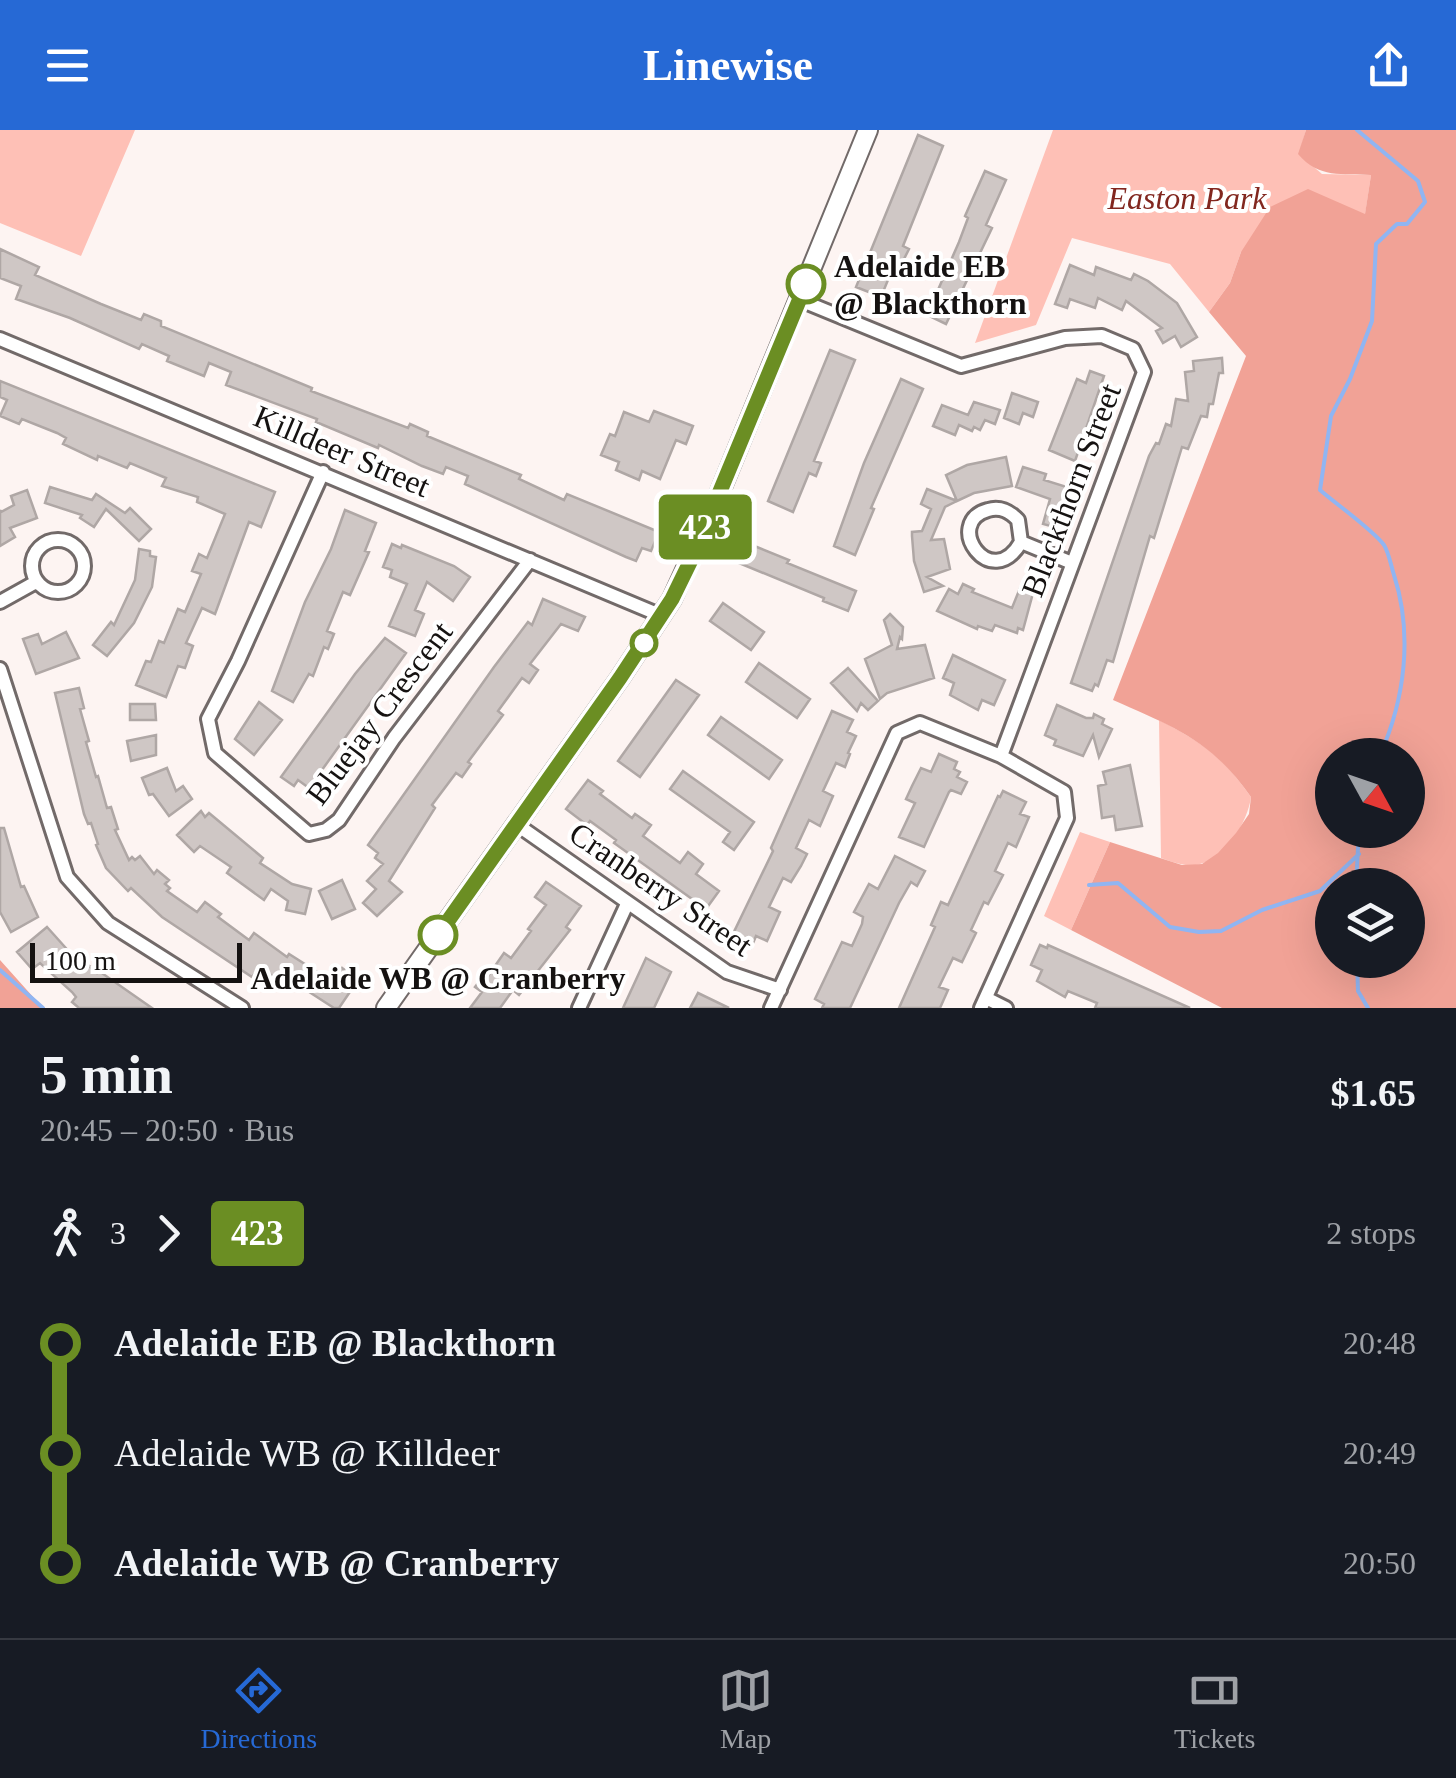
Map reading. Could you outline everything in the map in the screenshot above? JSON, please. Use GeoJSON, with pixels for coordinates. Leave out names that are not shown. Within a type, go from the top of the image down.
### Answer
{"type":"FeatureCollection","features":[{"type":"Feature","properties":{"kind":"main road"},"geometry":{"type":"LineString","coordinates":[[386,1008],[662,616],[694,554],[868,130]]}},
{"type":"Feature","properties":{"kind":"street","name":"Blackthorn Street"},"geometry":{"type":"LineString","coordinates":[[800,300],[961,366],[1065,338],[1102,336],[1133,349],[1144,372],[1001,756]]}},
{"type":"Feature","properties":{"kind":"street","name":"Killdeer Street"},"geometry":{"type":"LineString","coordinates":[[0,339],[662,616]]}},
{"type":"Feature","properties":{"kind":"street","name":"Bluejay Crescent"},"geometry":{"type":"LineString","coordinates":[[323,472],[208,719],[216,753],[309,834],[326,830],[339,820],[394,738],[530,560]]}},
{"type":"Feature","properties":{"kind":"street"},"geometry":{"type":"LineString","coordinates":[[995,508],[1004,510],[1018,520],[1021,542],[1008,558],[992,561],[976,553],[969,538],[970,529],[979,514],[995,508]]}},
{"type":"Feature","properties":{"kind":"street"},"geometry":{"type":"LineString","coordinates":[[67,541],[80,551],[83,575],[72,588],[56,592],[36,582],[32,561],[41,546],[67,541]]}},
{"type":"Feature","properties":{"kind":"street"},"geometry":{"type":"LineString","coordinates":[[1021,542],[1072,563]]}},
{"type":"Feature","properties":{"kind":"street"},"geometry":{"type":"LineString","coordinates":[[0,602],[36,582]]}},
{"type":"Feature","properties":{"kind":"street"},"geometry":{"type":"LineString","coordinates":[[0,670],[68,877],[108,923],[242,1008]]}},
{"type":"Feature","properties":{"kind":"street"},"geometry":{"type":"LineString","coordinates":[[772,1008],[896,733],[920,723],[1001,756],[1064,792],[1068,818],[983,1003],[1006,1008]]}},
{"type":"Feature","properties":{"kind":"street","name":"Cranberry Street"},"geometry":{"type":"LineString","coordinates":[[516,824],[727,972],[780,990]]}},
{"type":"Feature","properties":{"kind":"street"},"geometry":{"type":"LineString","coordinates":[[579,1008],[627,904]]}},
{"type":"Feature","properties":{"kind":"green space"},"geometry":{"type":"Polygon","coordinates":[[[0,130],[135,130],[81,256],[0,223],[0,130]]]}},
{"type":"Feature","properties":{"kind":"green space","name":"Easton Park"},"geometry":{"type":"Polygon","coordinates":[[[1053,130],[1306,130],[1299,154],[1322,174],[1371,175],[1365,215],[1241,252],[1230,283],[1209,312],[1170,264],[1072,238],[1036,325],[975,343],[1053,130]]]}},
{"type":"Feature","properties":{"kind":"green space"},"geometry":{"type":"Polygon","coordinates":[[[1159,720],[1211,752],[1251,797],[1234,837],[1219,854],[1200,864],[1185,865],[1161,858],[1159,720]]]}},
{"type":"Feature","properties":{"kind":"green space"},"geometry":{"type":"Polygon","coordinates":[[[1080,832],[1110,842],[1071,930],[1044,916],[1080,832]]]}},
{"type":"Feature","properties":{"kind":"shaded area"},"geometry":{"type":"Polygon","coordinates":[[[1306,130],[1456,130],[1456,1008],[1222,1008],[1071,930],[1110,842],[1182,865],[1202,864],[1218,853],[1249,814],[1251,797],[1206,748],[1113,700],[1246,356],[1209,312],[1230,283],[1241,252],[1270,207],[1308,189],[1365,214],[1371,175],[1323,171],[1298,154],[1306,130]]]}},
{"type":"Feature","properties":{"kind":"shaded area"},"geometry":{"type":"Polygon","coordinates":[[[0,960],[43,1008],[0,1008],[0,960]]]}},
{"type":"Feature","properties":{"kind":"building"},"geometry":{"type":"Polygon","coordinates":[[[918,135],[943,146],[903,246],[909,249],[903,261],[897,258],[881,297],[856,287],[918,135]]]}},
{"type":"Feature","properties":{"kind":"building"},"geometry":{"type":"Polygon","coordinates":[[[985,171],[1006,180],[986,225],[992,228],[946,324],[927,315],[985,171]]]}},
{"type":"Feature","properties":{"kind":"building"},"geometry":{"type":"Polygon","coordinates":[[[0,249],[39,267],[35,275],[101,304],[141,320],[144,314],[161,321],[161,326],[312,388],[311,391],[408,428],[410,424],[428,432],[427,436],[521,475],[519,479],[564,500],[567,494],[659,532],[651,551],[642,548],[636,561],[465,484],[468,476],[446,467],[443,474],[316,422],[317,419],[226,385],[231,372],[209,363],[204,376],[167,361],[169,356],[142,344],[139,349],[16,299],[21,286],[0,278],[0,249]]]}},
{"type":"Feature","properties":{"kind":"building"},"geometry":{"type":"Polygon","coordinates":[[[1070,265],[1094,275],[1096,267],[1131,280],[1134,274],[1148,281],[1177,303],[1197,337],[1181,347],[1175,336],[1163,343],[1156,331],[1162,328],[1126,301],[1122,310],[1098,298],[1095,308],[1070,299],[1067,308],[1055,304],[1070,265]]]}},
{"type":"Feature","properties":{"kind":"building"},"geometry":{"type":"Polygon","coordinates":[[[830,350],[855,360],[814,461],[821,463],[816,476],[809,473],[793,512],[768,501],[830,350]]]}},
{"type":"Feature","properties":{"kind":"building"},"geometry":{"type":"Polygon","coordinates":[[[1222,358],[1223,373],[1219,373],[1213,404],[1209,404],[1207,417],[1201,416],[1188,449],[1182,447],[1154,538],[1150,536],[1113,662],[1107,660],[1098,686],[1095,684],[1092,691],[1071,683],[1149,456],[1159,444],[1166,424],[1171,426],[1176,399],[1188,401],[1185,372],[1194,371],[1193,361],[1222,358]]]}},
{"type":"Feature","properties":{"kind":"building"},"geometry":{"type":"Polygon","coordinates":[[[1090,371],[1104,376],[1075,461],[1049,450],[1077,379],[1086,383],[1090,371]]]}},
{"type":"Feature","properties":{"kind":"building"},"geometry":{"type":"Polygon","coordinates":[[[901,379],[923,389],[871,508],[874,509],[855,555],[834,546],[864,463],[901,379]]]}},
{"type":"Feature","properties":{"kind":"building"},"geometry":{"type":"Polygon","coordinates":[[[0,381],[275,492],[261,527],[249,522],[215,614],[202,608],[186,643],[193,646],[185,668],[178,666],[166,697],[136,685],[159,641],[164,643],[178,609],[185,612],[201,574],[192,571],[199,554],[207,558],[225,514],[197,502],[198,497],[162,486],[166,478],[130,463],[127,468],[98,456],[97,460],[63,444],[66,438],[57,433],[22,419],[19,424],[0,416],[7,400],[0,397],[0,381]]]}},
{"type":"Feature","properties":{"kind":"building"},"geometry":{"type":"Polygon","coordinates":[[[1012,393],[1038,402],[1033,417],[1023,413],[1019,424],[1004,418],[1012,393]]]}},
{"type":"Feature","properties":{"kind":"building"},"geometry":{"type":"Polygon","coordinates":[[[974,402],[1000,410],[995,424],[985,420],[980,430],[974,427],[972,431],[959,425],[955,435],[933,426],[942,405],[968,415],[974,402]]]}},
{"type":"Feature","properties":{"kind":"building"},"geometry":{"type":"Polygon","coordinates":[[[654,411],[693,426],[686,444],[676,440],[660,479],[642,471],[639,480],[616,470],[619,462],[601,455],[610,434],[615,436],[624,412],[649,422],[654,411]]]}},
{"type":"Feature","properties":{"kind":"building"},"geometry":{"type":"Polygon","coordinates":[[[1006,457],[1012,486],[974,493],[957,501],[946,475],[967,465],[1006,457]]]}},
{"type":"Feature","properties":{"kind":"building"},"geometry":{"type":"Polygon","coordinates":[[[1023,467],[1046,474],[1044,480],[1070,488],[1061,525],[1043,524],[1050,499],[1016,487],[1023,467]]]}},
{"type":"Feature","properties":{"kind":"building"},"geometry":{"type":"Polygon","coordinates":[[[50,487],[92,500],[96,494],[125,513],[130,508],[151,529],[139,541],[106,509],[94,527],[80,518],[82,515],[45,503],[50,487]]]}},
{"type":"Feature","properties":{"kind":"building"},"geometry":{"type":"Polygon","coordinates":[[[927,489],[957,501],[945,507],[931,540],[944,539],[950,569],[927,577],[943,586],[924,592],[914,561],[912,532],[922,531],[931,509],[921,504],[927,489]]]}},
{"type":"Feature","properties":{"kind":"building"},"geometry":{"type":"Polygon","coordinates":[[[27,490],[37,518],[10,528],[15,537],[0,546],[0,510],[14,505],[11,496],[27,490]]]}},
{"type":"Feature","properties":{"kind":"building"},"geometry":{"type":"Polygon","coordinates":[[[345,510],[376,523],[365,551],[369,552],[350,595],[343,592],[327,631],[334,634],[328,649],[324,647],[313,676],[309,674],[293,702],[272,691],[345,510]]]}},
{"type":"Feature","properties":{"kind":"building"},"geometry":{"type":"Polygon","coordinates":[[[747,543],[856,591],[848,611],[739,563],[747,543]]]}},
{"type":"Feature","properties":{"kind":"building"},"geometry":{"type":"Polygon","coordinates":[[[392,544],[454,566],[470,577],[453,601],[427,582],[415,610],[424,614],[415,636],[389,626],[407,584],[390,577],[392,570],[383,567],[392,544]]]}},
{"type":"Feature","properties":{"kind":"building"},"geometry":{"type":"Polygon","coordinates":[[[139,549],[156,557],[152,587],[134,623],[107,656],[93,645],[111,622],[114,625],[135,580],[139,549]]]}},
{"type":"Feature","properties":{"kind":"building"},"geometry":{"type":"Polygon","coordinates":[[[963,584],[974,589],[972,592],[1012,608],[1020,588],[1033,593],[1023,630],[1018,628],[1017,633],[995,625],[992,631],[978,626],[977,629],[937,611],[949,589],[958,594],[963,584]]]}},
{"type":"Feature","properties":{"kind":"building"},"geometry":{"type":"Polygon","coordinates":[[[543,599],[585,617],[578,631],[561,624],[530,664],[538,670],[529,683],[522,678],[498,711],[503,715],[468,762],[471,764],[462,777],[456,773],[432,805],[435,808],[389,881],[402,892],[377,916],[363,903],[376,889],[367,881],[383,864],[368,845],[494,667],[528,622],[532,625],[543,599]]]}},
{"type":"Feature","properties":{"kind":"building"},"geometry":{"type":"Polygon","coordinates":[[[723,603],[764,632],[751,650],[710,621],[723,603]]]}},
{"type":"Feature","properties":{"kind":"building"},"geometry":{"type":"Polygon","coordinates":[[[890,614],[903,627],[897,649],[925,645],[934,678],[887,693],[880,699],[865,659],[892,645],[884,620],[890,614]]]}},
{"type":"Feature","properties":{"kind":"building"},"geometry":{"type":"Polygon","coordinates":[[[66,632],[79,658],[36,674],[23,639],[38,634],[42,644],[66,632]]]}},
{"type":"Feature","properties":{"kind":"building"},"geometry":{"type":"Polygon","coordinates":[[[385,638],[406,653],[309,788],[298,780],[294,786],[281,777],[385,638]]]}},
{"type":"Feature","properties":{"kind":"building"},"geometry":{"type":"Polygon","coordinates":[[[953,655],[1005,680],[994,705],[982,700],[978,710],[950,695],[954,683],[943,678],[953,655]]]}},
{"type":"Feature","properties":{"kind":"building"},"geometry":{"type":"Polygon","coordinates":[[[759,663],[810,699],[797,718],[746,682],[759,663]]]}},
{"type":"Feature","properties":{"kind":"building"},"geometry":{"type":"Polygon","coordinates":[[[848,668],[878,701],[868,710],[861,703],[857,711],[831,683],[848,668]]]}},
{"type":"Feature","properties":{"kind":"building"},"geometry":{"type":"Polygon","coordinates":[[[676,680],[699,695],[640,777],[618,761],[676,680]]]}},
{"type":"Feature","properties":{"kind":"building"},"geometry":{"type":"Polygon","coordinates":[[[79,688],[89,741],[86,742],[96,777],[129,860],[140,856],[154,874],[157,870],[169,880],[165,884],[170,888],[167,891],[197,912],[205,902],[249,940],[254,933],[287,957],[289,954],[330,980],[342,968],[358,980],[339,1008],[286,977],[282,983],[260,967],[252,977],[162,917],[106,868],[91,823],[84,814],[55,693],[79,688]]]}},
{"type":"Feature","properties":{"kind":"building"},"geometry":{"type":"Polygon","coordinates":[[[259,702],[282,720],[254,755],[235,739],[259,702]]]}},
{"type":"Feature","properties":{"kind":"building"},"geometry":{"type":"Polygon","coordinates":[[[130,704],[155,704],[156,720],[130,720],[130,704]]]}},
{"type":"Feature","properties":{"kind":"building"},"geometry":{"type":"Polygon","coordinates":[[[1057,705],[1086,718],[1093,718],[1094,714],[1104,719],[1102,724],[1112,729],[1099,757],[1093,735],[1083,756],[1054,745],[1056,740],[1045,735],[1057,705]]]}},
{"type":"Feature","properties":{"kind":"building"},"geometry":{"type":"Polygon","coordinates":[[[832,711],[853,720],[847,732],[856,736],[850,754],[845,767],[836,763],[823,791],[833,796],[820,826],[809,820],[796,848],[807,854],[801,866],[791,882],[783,878],[769,907],[780,912],[767,941],[756,936],[751,948],[731,938],[773,851],[771,848],[832,711]]]}},
{"type":"Feature","properties":{"kind":"building"},"geometry":{"type":"Polygon","coordinates":[[[721,717],[782,760],[769,779],[708,735],[721,717]]]}},
{"type":"Feature","properties":{"kind":"building"},"geometry":{"type":"Polygon","coordinates":[[[156,735],[156,755],[131,761],[127,741],[156,735]]]}},
{"type":"Feature","properties":{"kind":"building"},"geometry":{"type":"Polygon","coordinates":[[[939,754],[957,762],[957,777],[967,782],[961,794],[949,792],[924,847],[899,837],[915,803],[906,799],[912,786],[921,768],[931,772],[939,754]]]}},
{"type":"Feature","properties":{"kind":"building"},"geometry":{"type":"Polygon","coordinates":[[[1130,765],[1142,826],[1116,830],[1114,816],[1102,818],[1098,786],[1106,784],[1103,772],[1130,765]]]}},
{"type":"Feature","properties":{"kind":"building"},"geometry":{"type":"Polygon","coordinates":[[[167,768],[176,791],[183,786],[192,799],[169,816],[153,794],[149,795],[142,778],[167,768]]]}},
{"type":"Feature","properties":{"kind":"building"},"geometry":{"type":"Polygon","coordinates":[[[683,771],[754,822],[734,850],[723,842],[730,832],[670,789],[683,771]]]}},
{"type":"Feature","properties":{"kind":"building"},"geometry":{"type":"Polygon","coordinates":[[[588,780],[632,818],[635,814],[651,825],[643,836],[680,863],[688,852],[703,864],[696,874],[719,891],[706,909],[614,843],[616,840],[590,821],[587,825],[566,809],[588,780]]]}},
{"type":"Feature","properties":{"kind":"building"},"geometry":{"type":"Polygon","coordinates":[[[1003,791],[1026,802],[1020,814],[1029,817],[1016,847],[1008,843],[995,871],[1003,875],[988,904],[984,902],[971,930],[976,933],[962,962],[953,958],[939,987],[948,990],[940,1008],[899,1008],[935,927],[931,925],[941,902],[948,905],[1003,791]]]}},
{"type":"Feature","properties":{"kind":"building"},"geometry":{"type":"Polygon","coordinates":[[[201,811],[205,817],[209,813],[263,858],[260,863],[292,884],[311,889],[305,914],[286,910],[288,901],[271,889],[264,900],[227,873],[231,867],[200,846],[194,852],[177,835],[201,811]]]}},
{"type":"Feature","properties":{"kind":"building"},"geometry":{"type":"Polygon","coordinates":[[[0,828],[4,828],[21,887],[24,886],[38,917],[11,932],[0,912],[0,828]]]}},
{"type":"Feature","properties":{"kind":"building"},"geometry":{"type":"Polygon","coordinates":[[[895,856],[925,871],[917,886],[911,882],[899,903],[850,1008],[822,1008],[824,1004],[815,999],[842,942],[852,946],[862,924],[863,917],[854,912],[869,884],[878,889],[895,856]]]}},
{"type":"Feature","properties":{"kind":"building"},"geometry":{"type":"Polygon","coordinates":[[[342,880],[355,909],[332,919],[319,891],[342,880]]]}},
{"type":"Feature","properties":{"kind":"building"},"geometry":{"type":"Polygon","coordinates":[[[546,882],[581,906],[566,927],[570,930],[519,995],[513,990],[500,1008],[470,1008],[482,992],[475,987],[485,974],[488,976],[504,953],[511,958],[531,931],[528,929],[546,905],[535,897],[546,882]]]}},
{"type":"Feature","properties":{"kind":"building"},"geometry":{"type":"Polygon","coordinates":[[[47,927],[73,956],[75,953],[97,973],[152,1008],[79,1008],[72,1002],[76,997],[72,992],[40,963],[32,969],[17,952],[47,927]]]}},
{"type":"Feature","properties":{"kind":"building"},"geometry":{"type":"Polygon","coordinates":[[[1040,945],[1048,945],[1190,1008],[1095,1008],[1097,1003],[1068,991],[1065,997],[1037,981],[1042,970],[1031,965],[1040,945]]]}},
{"type":"Feature","properties":{"kind":"building"},"geometry":{"type":"Polygon","coordinates":[[[646,958],[671,972],[654,1008],[623,1008],[646,958]]]}},
{"type":"Feature","properties":{"kind":"building"},"geometry":{"type":"Polygon","coordinates":[[[698,993],[729,1008],[690,1008],[698,993]]]}},
{"type":"Feature","properties":{"kind":"waterway"},"geometry":{"type":"LineString","coordinates":[[1357,130],[1418,181],[1425,202],[1407,224],[1397,224],[1376,244],[1372,321],[1331,416],[1320,490],[1384,545],[1389,556],[1400,597],[1405,643],[1400,689],[1387,738]]}},
{"type":"Feature","properties":{"kind":"waterway"},"geometry":{"type":"LineString","coordinates":[[1357,868],[1358,848]]}},
{"type":"Feature","properties":{"kind":"waterway"},"geometry":{"type":"LineString","coordinates":[[1089,885],[1118,883],[1170,927],[1221,931],[1262,910],[1320,891],[1359,854]]}},
{"type":"Feature","properties":{"kind":"waterway"},"geometry":{"type":"LineString","coordinates":[[0,970],[43,1008]]}},
{"type":"Feature","properties":{"kind":"waterway"},"geometry":{"type":"LineString","coordinates":[[1358,978],[1358,991],[1368,1008]]}},
{"type":"Feature","properties":{"kind":"bus line","name":"423"},"geometry":{"type":"LineString","coordinates":[[438,935],[672,599],[806,284]]}},
{"type":"Feature","properties":{"kind":"place","name":"Adelaide EB @ Blackthorn"},"geometry":{"type":"Point","coordinates":[806,284]}},
{"type":"Feature","properties":{"kind":"place","name":"Adelaide WB @ Cranberry"},"geometry":{"type":"Point","coordinates":[438,935]}}]}
